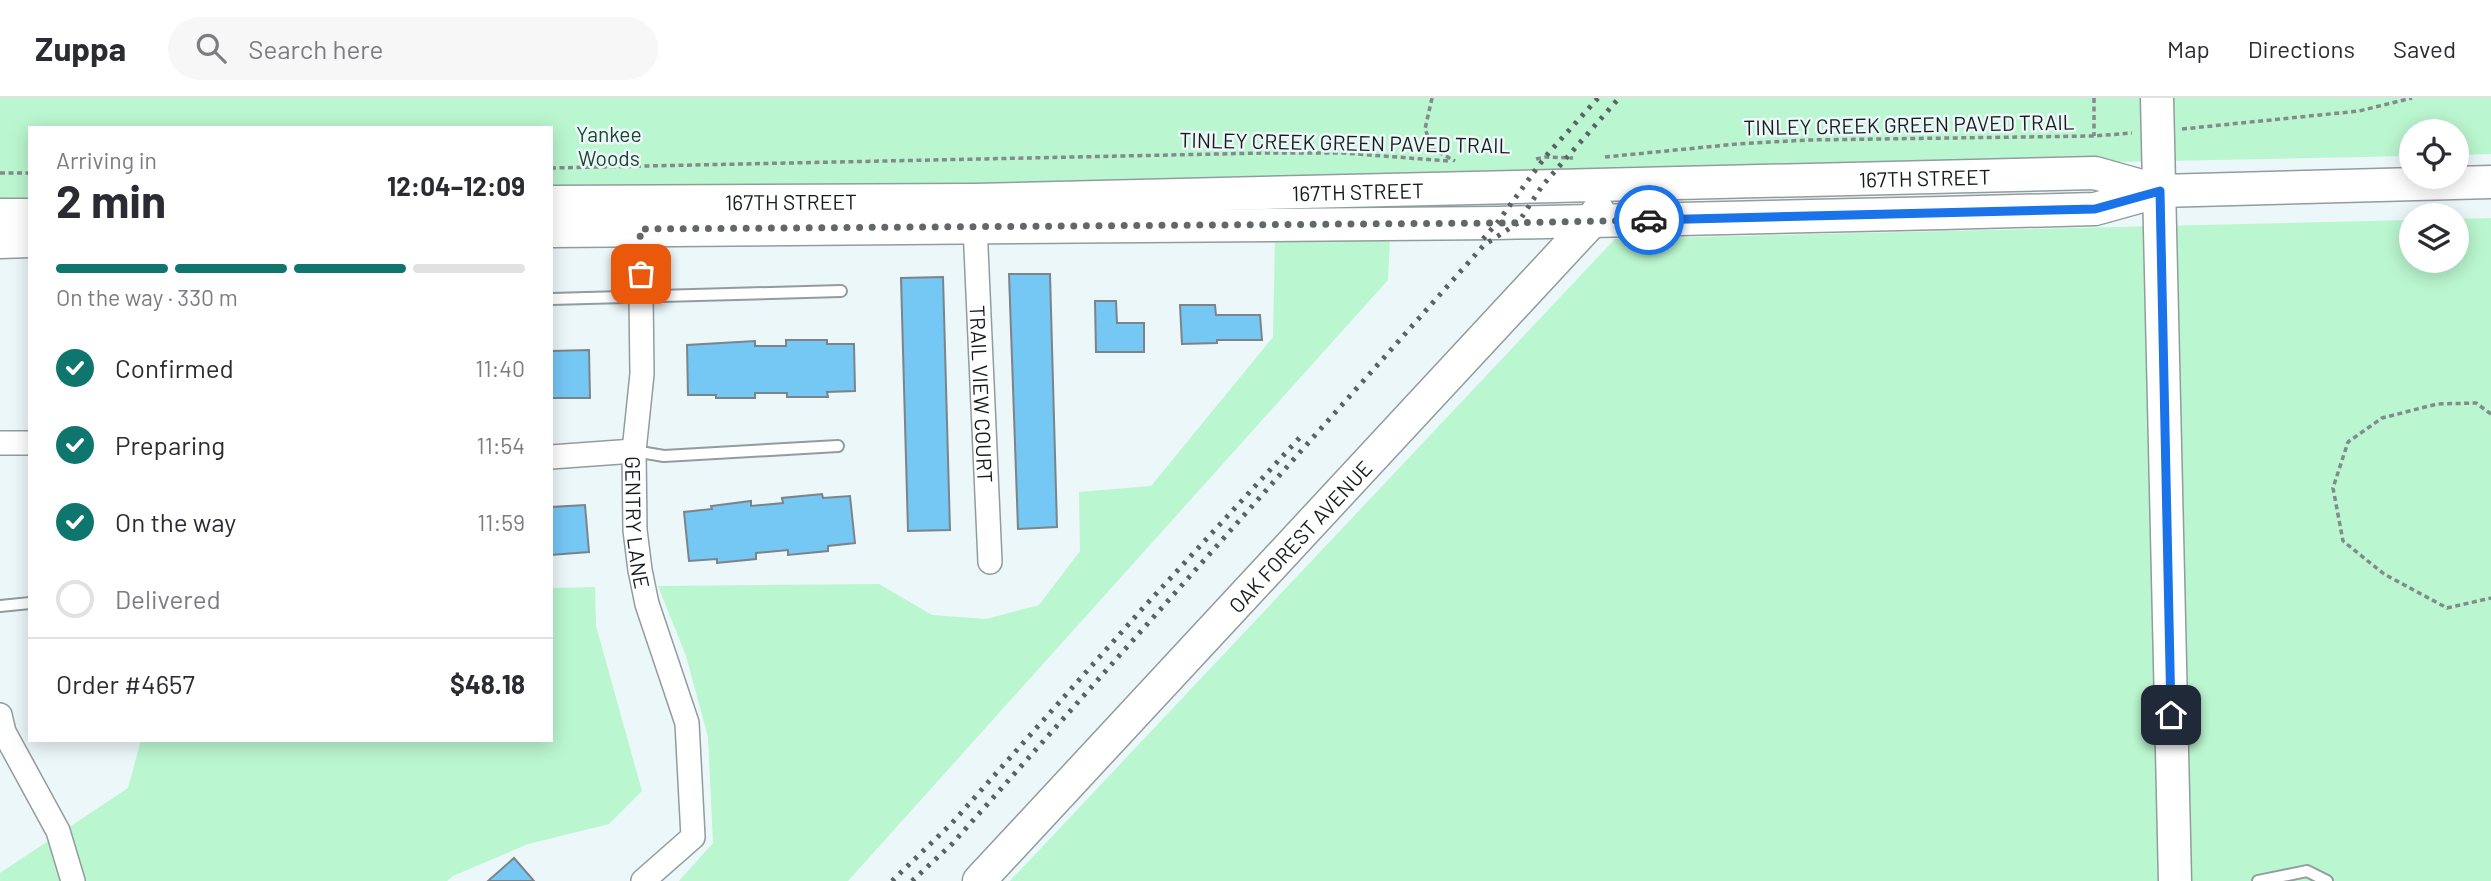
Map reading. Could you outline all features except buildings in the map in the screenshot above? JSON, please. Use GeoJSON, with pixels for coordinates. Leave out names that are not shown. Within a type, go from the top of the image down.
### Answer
{"type":"FeatureCollection","features":[{"type":"Feature","properties":{"kind":"main road"},"geometry":{"type":"LineString","coordinates":[[2157,98],[2175,881]]}},
{"type":"Feature","properties":{"kind":"main road","name":"167TH STREET"},"geometry":{"type":"LineString","coordinates":[[553,231],[640,215],[1607,171],[2095,173],[2160,191]]}},
{"type":"Feature","properties":{"kind":"main road","name":"OAK FOREST AVENUE"},"geometry":{"type":"LineString","coordinates":[[979,881],[1592,221],[1607,171]]}},
{"type":"Feature","properties":{"kind":"main road","name":"167TH STREET"},"geometry":{"type":"LineString","coordinates":[[553,202],[640,215],[975,226],[1592,221],[2095,209],[2160,191],[2491,183]]}},
{"type":"Feature","properties":{"kind":"main road"},"geometry":{"type":"LineString","coordinates":[[0,215],[28,215]]}},
{"type":"Feature","properties":{"kind":"main road"},"geometry":{"type":"LineString","coordinates":[[0,242],[28,241]]}},
{"type":"Feature","properties":{"kind":"street","name":"GENTRY LANE"},"geometry":{"type":"LineString","coordinates":[[640,215],[642,374],[634,451],[634,496],[640,570],[647,604],[687,723],[693,837],[643,881]]}},
{"type":"Feature","properties":{"kind":"street","name":"TRAIL VIEW COURT"},"geometry":{"type":"LineString","coordinates":[[975,226],[990,562]]}},
{"type":"Feature","properties":{"kind":"street"},"geometry":{"type":"LineString","coordinates":[[0,443],[28,443]]}},
{"type":"Feature","properties":{"kind":"street"},"geometry":{"type":"LineString","coordinates":[[553,457],[634,451]]}},
{"type":"Feature","properties":{"kind":"street"},"geometry":{"type":"LineString","coordinates":[[1,727],[58,831],[73,881]]}},
{"type":"Feature","properties":{"kind":"lane"},"geometry":{"type":"LineString","coordinates":[[553,299],[842,290]]}},
{"type":"Feature","properties":{"kind":"lane"},"geometry":{"type":"LineString","coordinates":[[634,451],[664,456],[838,446]]}},
{"type":"Feature","properties":{"kind":"lane"},"geometry":{"type":"LineString","coordinates":[[0,606],[28,603]]}},
{"type":"Feature","properties":{"kind":"lane"},"geometry":{"type":"LineString","coordinates":[[2258,881],[2307,871],[2327,881]]}},
{"type":"Feature","properties":{"kind":"path","name":"TINLEY CREEK GREEN PAVED TRAIL"},"geometry":{"type":"LineString","coordinates":[[553,168],[1265,153],[1344,153],[1455,161],[1433,149],[1425,129],[1433,98]]}},
{"type":"Feature","properties":{"kind":"path","name":"TINLEY CREEK GREEN PAVED TRAIL"},"geometry":{"type":"LineString","coordinates":[[1607,171],[1632,153],[1737,144],[1807,140],[2094,136],[2094,98]]}},
{"type":"Feature","properties":{"kind":"path"},"geometry":{"type":"LineString","coordinates":[[2200,128],[2359,111],[2413,98]]}},
{"type":"Feature","properties":{"kind":"path","name":"TINLEY CREEK GREEN PAVED TRAIL"},"geometry":{"type":"LineString","coordinates":[[1534,159],[1567,156],[1583,160]]}},
{"type":"Feature","properties":{"kind":"path"},"geometry":{"type":"LineString","coordinates":[[0,173],[28,173]]}},
{"type":"Feature","properties":{"kind":"path"},"geometry":{"type":"LineString","coordinates":[[2491,414],[2476,403],[2437,404],[2382,418],[2348,442],[2333,488],[2343,541],[2384,574],[2447,608],[2491,598]]}},
{"type":"Feature","properties":{"kind":"green space","name":"Yankee Woods"},"geometry":{"type":"Polygon","coordinates":[[[0,98],[2491,98],[2491,154],[2469,155],[2469,119],[2399,119],[2399,156],[553,194],[553,126],[28,126],[28,204],[0,204],[0,98]]]}},
{"type":"Feature","properties":{"kind":"green space"},"geometry":{"type":"Polygon","coordinates":[[[2491,218],[2491,881],[1010,881],[1615,239],[2399,220],[2399,273],[2469,273],[2469,219],[2491,218]]]}},
{"type":"Feature","properties":{"kind":"green space"},"geometry":{"type":"Polygon","coordinates":[[[1275,237],[1390,238],[1388,280],[848,881],[679,881],[713,843],[708,737],[686,656],[658,586],[879,584],[932,615],[986,619],[1039,605],[1080,551],[1079,492],[1151,486],[1273,337],[1275,237]]]}},
{"type":"Feature","properties":{"kind":"green space"},"geometry":{"type":"Polygon","coordinates":[[[595,587],[596,626],[642,791],[609,824],[528,844],[447,881],[0,881],[0,873],[128,788],[140,742],[553,742],[553,588],[595,587]]]}},
{"type":"Feature","properties":{"kind":"railway"},"geometry":{"type":"LineString","coordinates":[[1483,239],[1545,157],[1598,98]]}},
{"type":"Feature","properties":{"kind":"railway"},"geometry":{"type":"LineString","coordinates":[[912,881],[952,844],[1484,245],[1518,223],[1542,186],[1619,98]]}},
{"type":"Feature","properties":{"kind":"railway"},"geometry":{"type":"LineString","coordinates":[[892,881],[952,823],[1143,608],[1303,434]]}},
{"type":"Feature","properties":{"kind":"way so far"},"geometry":{"type":"LineString","coordinates":[[641,274],[640,229],[1649,220]]}},
{"type":"Feature","properties":{"kind":"route"},"geometry":{"type":"LineString","coordinates":[[1649,220],[2095,209],[2160,191],[2171,715]]}}]}
